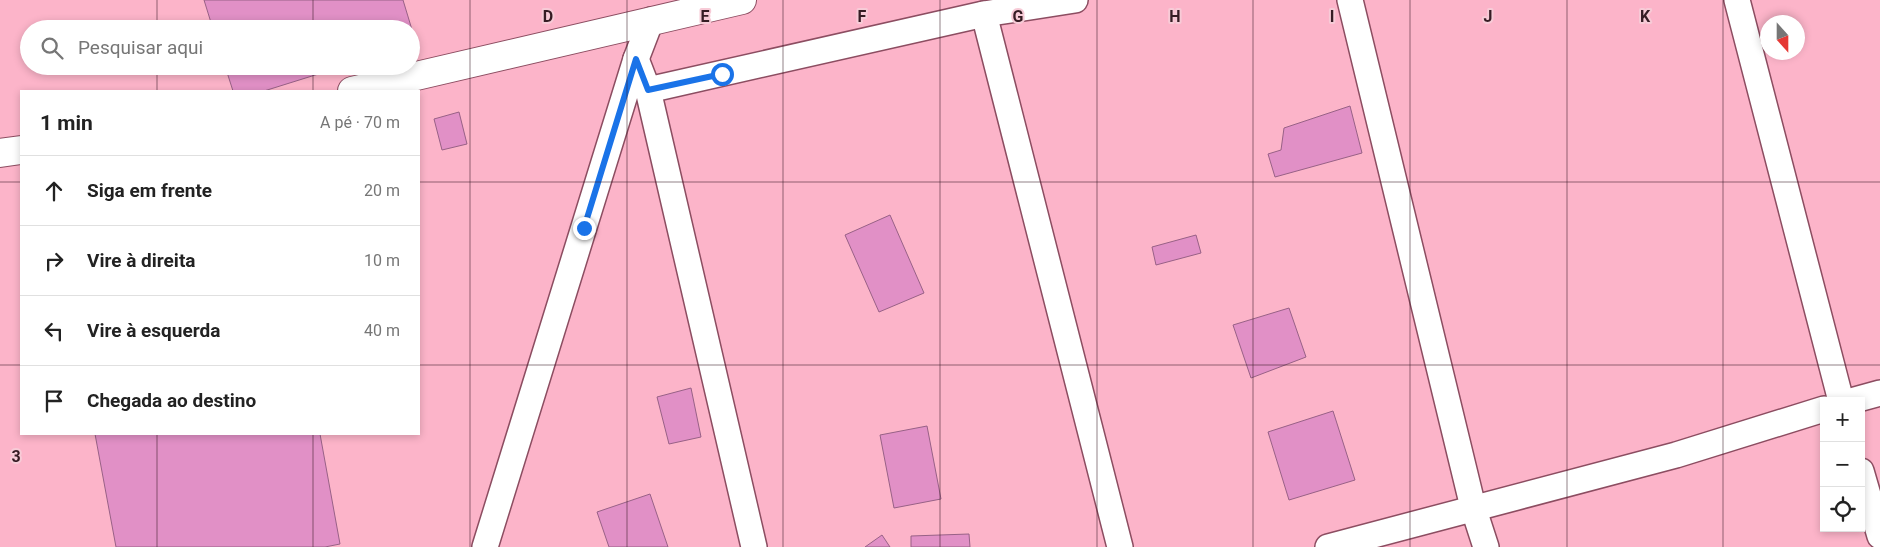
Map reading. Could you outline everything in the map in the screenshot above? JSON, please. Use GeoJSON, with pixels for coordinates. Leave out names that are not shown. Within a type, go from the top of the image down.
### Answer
{"type":"FeatureCollection","features":[{"type":"Feature","properties":{"kind":"street"},"geometry":{"type":"LineString","coordinates":[[357,90],[408,80],[651,20],[742,0]]}},
{"type":"Feature","properties":{"kind":"street"},"geometry":{"type":"LineString","coordinates":[[648,90],[984,14],[1075,0]]}},
{"type":"Feature","properties":{"kind":"street"},"geometry":{"type":"LineString","coordinates":[[1350,0],[1473,507],[1486,547]]}},
{"type":"Feature","properties":{"kind":"street"},"geometry":{"type":"LineString","coordinates":[[1737,0],[1840,397]]}},
{"type":"Feature","properties":{"kind":"street"},"geometry":{"type":"LineString","coordinates":[[984,14],[1120,547]]}},
{"type":"Feature","properties":{"kind":"street"},"geometry":{"type":"LineString","coordinates":[[485,547],[636,59],[651,20]]}},
{"type":"Feature","properties":{"kind":"street"},"geometry":{"type":"LineString","coordinates":[[636,59],[648,90],[754,547]]}},
{"type":"Feature","properties":{"kind":"street"},"geometry":{"type":"LineString","coordinates":[[0,153],[20,150]]}},
{"type":"Feature","properties":{"kind":"street"},"geometry":{"type":"LineString","coordinates":[[1865,397],[1880,393]]}},
{"type":"Feature","properties":{"kind":"street"},"geometry":{"type":"LineString","coordinates":[[1328,547],[1473,507],[1676,455],[1820,410]]}},
{"type":"Feature","properties":{"kind":"street"},"geometry":{"type":"LineString","coordinates":[[1865,485],[1880,536]]}},
{"type":"Feature","properties":{"kind":"building"},"geometry":{"type":"Polygon","coordinates":[[[204,0],[403,0],[409,20],[210,20],[204,0]]]}},
{"type":"Feature","properties":{"kind":"building"},"geometry":{"type":"Polygon","coordinates":[[[228,75],[315,75],[267,90],[233,90],[228,75]]]}},
{"type":"Feature","properties":{"kind":"building"},"geometry":{"type":"Polygon","coordinates":[[[1350,106],[1362,153],[1275,177],[1268,154],[1281,150],[1284,128],[1350,106]]]}},
{"type":"Feature","properties":{"kind":"building"},"geometry":{"type":"Polygon","coordinates":[[[459,112],[467,144],[442,150],[434,119],[459,112]]]}},
{"type":"Feature","properties":{"kind":"building"},"geometry":{"type":"Polygon","coordinates":[[[890,215],[924,293],[879,312],[845,235],[890,215]]]}},
{"type":"Feature","properties":{"kind":"building"},"geometry":{"type":"Polygon","coordinates":[[[1196,235],[1201,253],[1156,265],[1152,247],[1196,235]]]}},
{"type":"Feature","properties":{"kind":"building"},"geometry":{"type":"Polygon","coordinates":[[[1289,308],[1306,357],[1251,378],[1233,325],[1289,308]]]}},
{"type":"Feature","properties":{"kind":"building"},"geometry":{"type":"Polygon","coordinates":[[[691,388],[701,437],[669,444],[657,397],[691,388]]]}},
{"type":"Feature","properties":{"kind":"building"},"geometry":{"type":"Polygon","coordinates":[[[1333,411],[1355,480],[1289,500],[1268,432],[1333,411]]]}},
{"type":"Feature","properties":{"kind":"building"},"geometry":{"type":"Polygon","coordinates":[[[927,426],[941,499],[894,508],[880,435],[927,426]]]}},
{"type":"Feature","properties":{"kind":"building"},"geometry":{"type":"Polygon","coordinates":[[[95,435],[320,435],[340,544],[325,547],[116,547],[95,435]]]}},
{"type":"Feature","properties":{"kind":"building"},"geometry":{"type":"Polygon","coordinates":[[[650,494],[668,547],[609,547],[597,512],[650,494]]]}},
{"type":"Feature","properties":{"kind":"building"},"geometry":{"type":"Polygon","coordinates":[[[969,534],[970,547],[911,547],[911,536],[969,534]]]}},
{"type":"Feature","properties":{"kind":"building"},"geometry":{"type":"Polygon","coordinates":[[[882,535],[890,547],[865,547],[882,535]]]}},
{"type":"Feature","properties":{"kind":"route"},"geometry":{"type":"LineString","coordinates":[[584,228],[636,59],[648,90],[722,74]]}}]}
